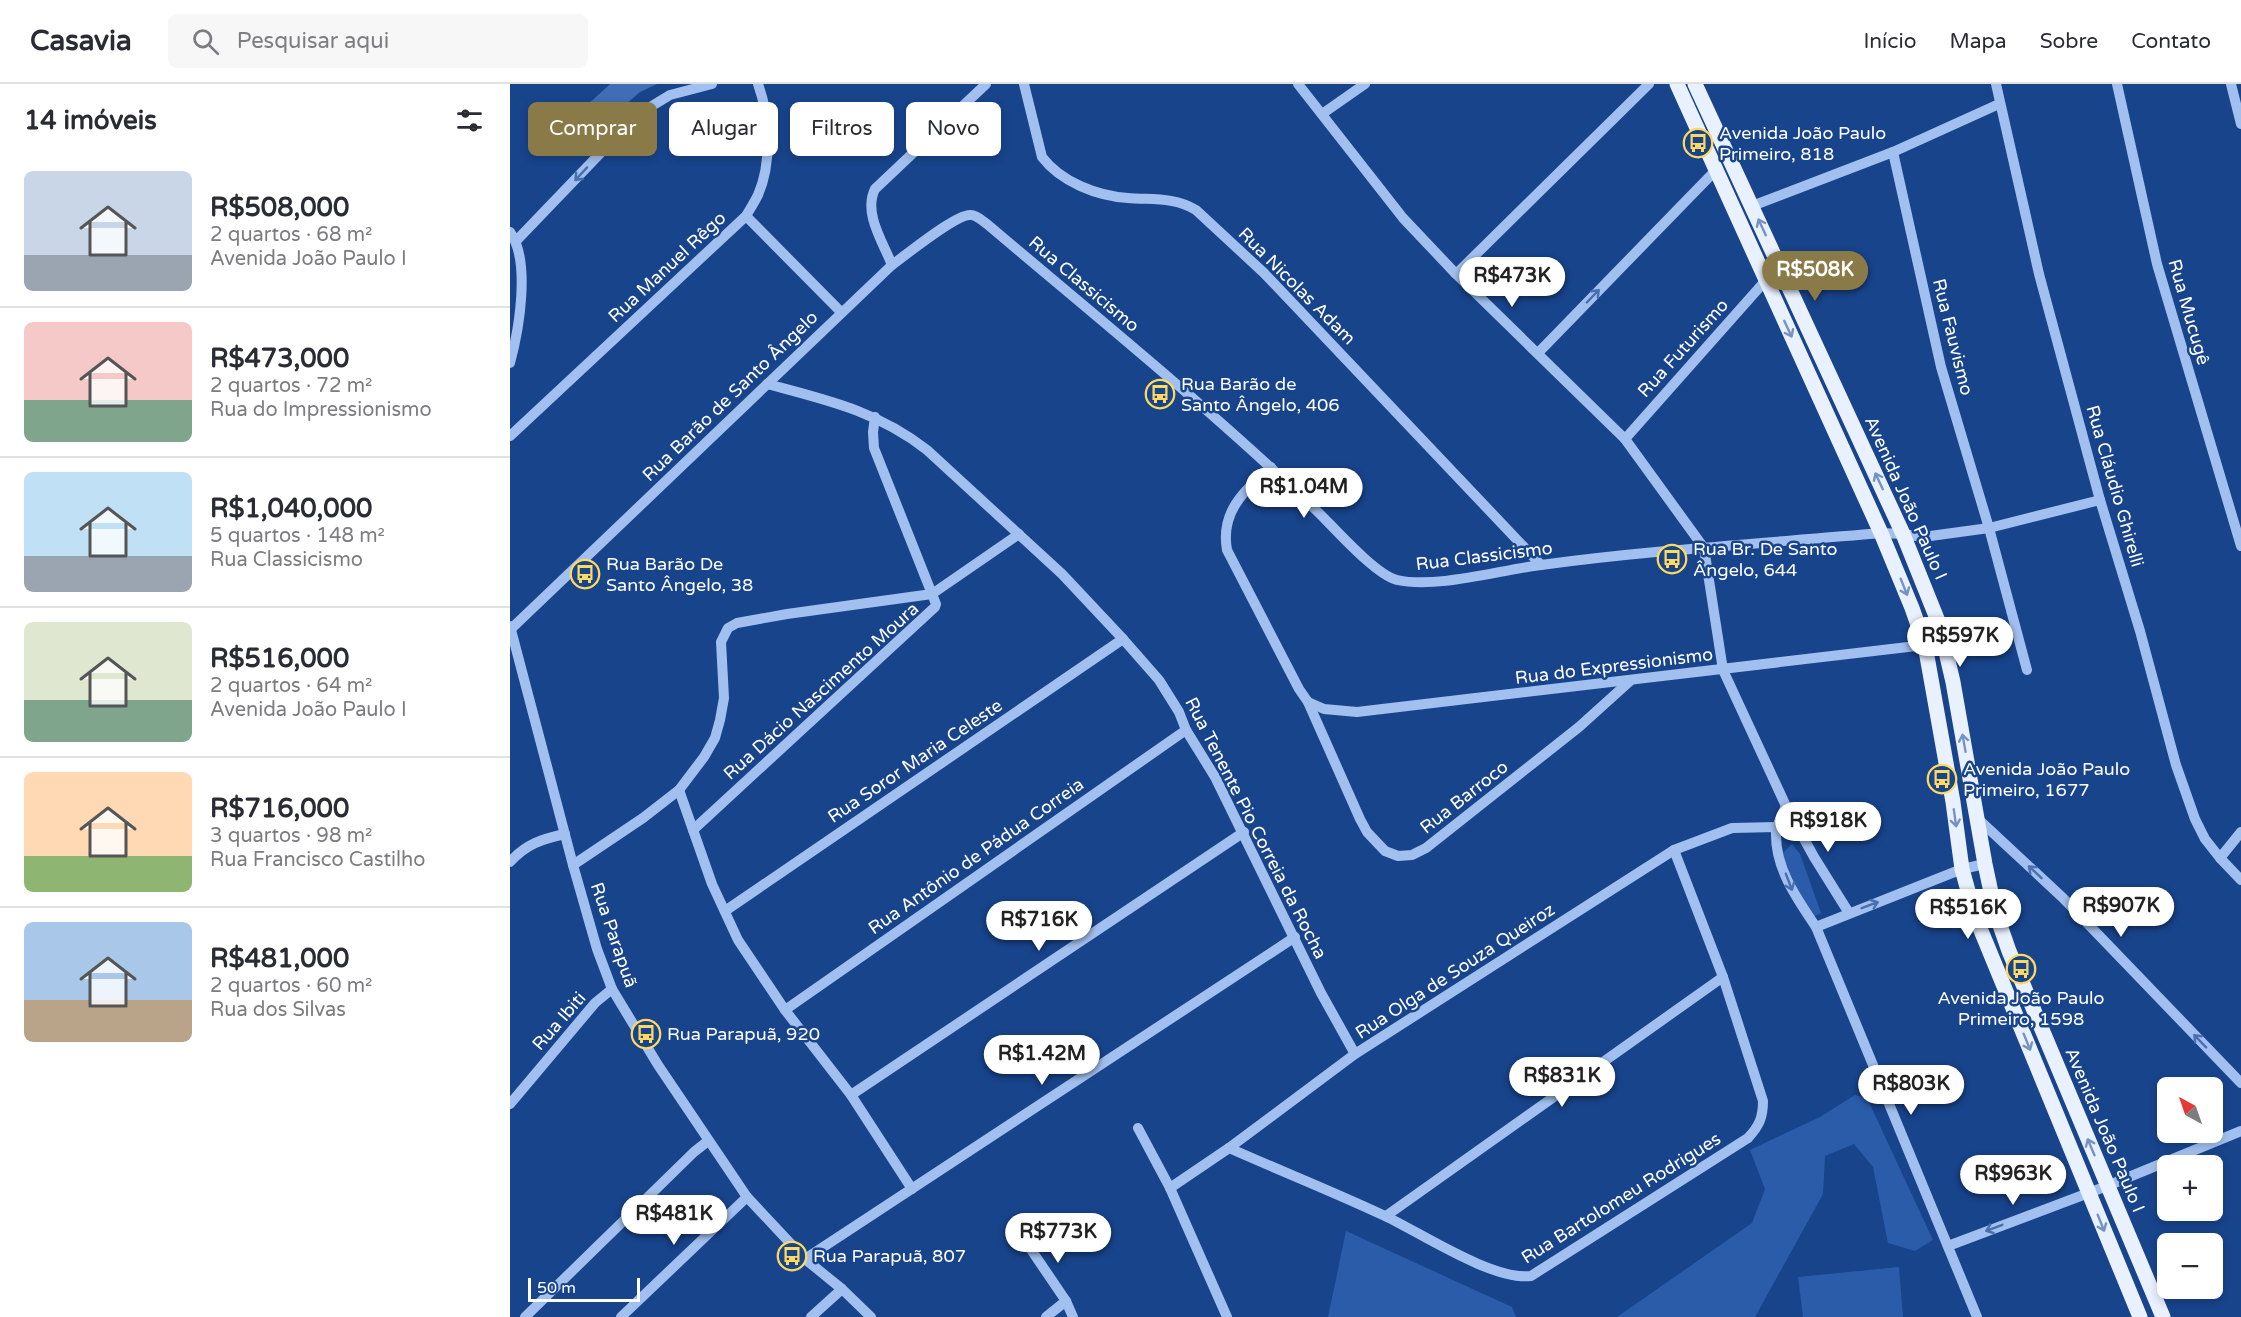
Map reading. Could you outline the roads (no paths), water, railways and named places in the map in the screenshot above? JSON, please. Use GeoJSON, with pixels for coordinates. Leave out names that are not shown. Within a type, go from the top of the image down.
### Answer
{"type":"FeatureCollection","features":[{"type":"Feature","properties":{"kind":"main road","name":"Avenida João Paulo I"},"geometry":{"type":"LineString","coordinates":[[1677,84],[1881,533],[1912,608],[1925,645],[1949,778],[1962,869],[1975,916],[2140,1317]]}},
{"type":"Feature","properties":{"kind":"main road","name":"Avenida João Paulo I"},"geometry":{"type":"LineString","coordinates":[[1695,84],[1903,534],[1940,627],[1995,911],[2009,951],[2163,1317]]}},
{"type":"Feature","properties":{"kind":"main road"},"geometry":{"type":"LineString","coordinates":[[1925,645],[1932,649],[1943,669],[1959,718]]}},
{"type":"Feature","properties":{"kind":"street"},"geometry":{"type":"LineString","coordinates":[[510,363],[517,337],[523,292],[513,237],[637,115],[670,95],[712,84]]}},
{"type":"Feature","properties":{"kind":"street","name":"Rua Manuel Rêgo"},"geometry":{"type":"LineString","coordinates":[[510,436],[746,216],[758,195],[766,164],[766,123],[758,84]]}},
{"type":"Feature","properties":{"kind":"street","name":"Rua Nicolas Adam"},"geometry":{"type":"LineString","coordinates":[[1024,84],[1039,148],[1049,166],[1065,179],[1092,190],[1124,198],[1165,198],[1186,204],[1196,210],[1264,273],[1541,565]]}},
{"type":"Feature","properties":{"kind":"street"},"geometry":{"type":"LineString","coordinates":[[1298,84],[1403,218],[1456,274],[1625,439],[1704,548],[1723,670],[1786,806],[1849,913]]}},
{"type":"Feature","properties":{"kind":"street"},"geometry":{"type":"LineString","coordinates":[[1322,114],[1365,84]]}},
{"type":"Feature","properties":{"kind":"street"},"geometry":{"type":"LineString","coordinates":[[1456,274],[1649,84]]}},
{"type":"Feature","properties":{"kind":"street","name":"Rua Cláudio Ghirelli"},"geometry":{"type":"LineString","coordinates":[[1995,84],[2039,274],[2100,500],[2140,631],[2186,796],[2205,839],[2241,880]]}},
{"type":"Feature","properties":{"kind":"street","name":"Rua Mucugê"},"geometry":{"type":"LineString","coordinates":[[2116,84],[2157,264],[2241,546]]}},
{"type":"Feature","properties":{"kind":"street"},"geometry":{"type":"LineString","coordinates":[[2231,84],[2241,124]]}},
{"type":"Feature","properties":{"kind":"street"},"geometry":{"type":"LineString","coordinates":[[892,265],[872,216],[870,202],[875,189],[985,85]]}},
{"type":"Feature","properties":{"kind":"street"},"geometry":{"type":"LineString","coordinates":[[1752,206],[1893,152],[1999,104]]}},
{"type":"Feature","properties":{"kind":"street","name":"Rua Fauvismo"},"geometry":{"type":"LineString","coordinates":[[1893,152],[1941,367],[1989,528],[2027,670]]}},
{"type":"Feature","properties":{"kind":"street"},"geometry":{"type":"LineString","coordinates":[[1538,353],[1715,171]]}},
{"type":"Feature","properties":{"kind":"street","name":"Rua Barão de Santo Ângelo"},"geometry":{"type":"LineString","coordinates":[[510,628],[892,265],[951,222],[966,215],[974,215],[987,224]]}},
{"type":"Feature","properties":{"kind":"street"},"geometry":{"type":"LineString","coordinates":[[746,216],[841,312]]}},
{"type":"Feature","properties":{"kind":"street","name":"Rua Classicismo"},"geometry":{"type":"LineString","coordinates":[[987,224],[1162,371],[1271,467],[1389,578],[1418,583],[1438,582],[1541,565],[1704,548],[1881,533],[1923,537],[1989,528],[2100,500]]}},
{"type":"Feature","properties":{"kind":"street","name":"Rua Futurismo"},"geometry":{"type":"LineString","coordinates":[[1625,439],[1766,280]]}},
{"type":"Feature","properties":{"kind":"street"},"geometry":{"type":"LineString","coordinates":[[510,290],[523,292]]}},
{"type":"Feature","properties":{"kind":"street","name":"Rua Tenente Pio Correia da Rocha"},"geometry":{"type":"LineString","coordinates":[[767,384],[875,417],[909,436],[1062,574],[1123,639],[1166,690],[1179,712],[1186,730],[1215,777],[1244,832],[1321,993],[1355,1054]]}},
{"type":"Feature","properties":{"kind":"street"},"geometry":{"type":"LineString","coordinates":[[573,865],[644,818],[679,790],[704,757],[715,738],[720,720],[724,698],[721,642],[728,628],[737,623],[787,614],[932,594],[874,448],[875,417]]}},
{"type":"Feature","properties":{"kind":"street","name":"Rua Barroco"},"geometry":{"type":"LineString","coordinates":[[1271,467],[1239,497],[1227,523],[1225,540],[1227,550],[1299,689],[1308,702],[1367,832],[1385,851],[1398,856],[1412,855],[1440,838],[1579,728],[1630,681]]}},
{"type":"Feature","properties":{"kind":"street","name":"Rua Dácio Nascimento Moura"},"geometry":{"type":"LineString","coordinates":[[693,830],[932,612],[936,604],[932,594],[1019,534]]}},
{"type":"Feature","properties":{"kind":"street","name":"Rua Parapuã"},"geometry":{"type":"LineString","coordinates":[[510,628],[513,653],[597,949],[612,989],[640,1038],[747,1197],[806,1259],[871,1317]]}},
{"type":"Feature","properties":{"kind":"street","name":"Rua Soror Maria Celeste"},"geometry":{"type":"LineString","coordinates":[[725,912],[1123,639]]}},
{"type":"Feature","properties":{"kind":"street","name":"Rua do Expressionismo"},"geometry":{"type":"LineString","coordinates":[[1308,702],[1323,709],[1357,712],[1925,645]]}},
{"type":"Feature","properties":{"kind":"street","name":"Rua Antônio de Pádua Correia"},"geometry":{"type":"LineString","coordinates":[[785,1010],[1186,730]]}},
{"type":"Feature","properties":{"kind":"street"},"geometry":{"type":"LineString","coordinates":[[679,790],[712,884],[738,940],[785,1010],[851,1095],[912,1189]]}},
{"type":"Feature","properties":{"kind":"street"},"geometry":{"type":"LineString","coordinates":[[1786,806],[1777,827],[1778,848],[1790,888],[1816,927],[1977,1317]]}},
{"type":"Feature","properties":{"kind":"street"},"geometry":{"type":"LineString","coordinates":[[1977,818],[2063,898],[2241,1083]]}},
{"type":"Feature","properties":{"kind":"street","name":"Rua Olga de Souza Queiroz"},"geometry":{"type":"LineString","coordinates":[[1170,1188],[1229,1148],[1355,1054],[1674,850],[1732,828],[1777,827]]}},
{"type":"Feature","properties":{"kind":"street"},"geometry":{"type":"LineString","coordinates":[[851,1095],[1244,832]]}},
{"type":"Feature","properties":{"kind":"street"},"geometry":{"type":"LineString","coordinates":[[2220,858],[2241,832]]}},
{"type":"Feature","properties":{"kind":"street"},"geometry":{"type":"LineString","coordinates":[[510,862],[522,849],[536,841],[565,834]]}},
{"type":"Feature","properties":{"kind":"street","name":"Rua Bartolomeu Rodrigues"},"geometry":{"type":"LineString","coordinates":[[1229,1148],[1386,1216],[1494,1270],[1519,1278],[1531,1276],[1748,1138],[1761,1122],[1763,1101],[1723,977],[1674,850]]}},
{"type":"Feature","properties":{"kind":"street"},"geometry":{"type":"LineString","coordinates":[[1816,927],[1962,869],[1985,864]]}},
{"type":"Feature","properties":{"kind":"street"},"geometry":{"type":"LineString","coordinates":[[806,1259],[1295,937]]}},
{"type":"Feature","properties":{"kind":"street"},"geometry":{"type":"LineString","coordinates":[[1386,1216],[1723,977]]}},
{"type":"Feature","properties":{"kind":"street","name":"Rua Ibiti"},"geometry":{"type":"LineString","coordinates":[[510,1104],[595,1003],[612,989]]}},
{"type":"Feature","properties":{"kind":"street"},"geometry":{"type":"LineString","coordinates":[[1138,1128],[1170,1188],[1227,1317]]}},
{"type":"Feature","properties":{"kind":"street"},"geometry":{"type":"LineString","coordinates":[[1948,1246],[2107,1186],[2241,1131]]}},
{"type":"Feature","properties":{"kind":"street"},"geometry":{"type":"LineString","coordinates":[[525,1317],[708,1141]]}},
{"type":"Feature","properties":{"kind":"street"},"geometry":{"type":"LineString","coordinates":[[621,1317],[747,1197]]}},
{"type":"Feature","properties":{"kind":"street"},"geometry":{"type":"LineString","coordinates":[[1015,1226],[1066,1300],[1073,1317]]}},
{"type":"Feature","properties":{"kind":"street"},"geometry":{"type":"LineString","coordinates":[[811,1317],[842,1289]]}},
{"type":"Feature","properties":{"kind":"street"},"geometry":{"type":"LineString","coordinates":[[1046,1317],[1066,1300]]}},
{"type":"Feature","properties":{"kind":"place","name":"Avenida João Paulo Primeiro, 818"},"geometry":{"type":"Point","coordinates":[1698,143]}},
{"type":"Feature","properties":{"kind":"place","name":"Rua Barão de Santo Ângelo, 406"},"geometry":{"type":"Point","coordinates":[1160,394]}},
{"type":"Feature","properties":{"kind":"place","name":"Rua Br. De Santo Ângelo, 644"},"geometry":{"type":"Point","coordinates":[1672,559]}},
{"type":"Feature","properties":{"kind":"place","name":"Rua Barão De Santo Ângelo, 38"},"geometry":{"type":"Point","coordinates":[585,574]}},
{"type":"Feature","properties":{"kind":"place","name":"Avenida João Paulo Primeiro, 1677"},"geometry":{"type":"Point","coordinates":[1942,779]}},
{"type":"Feature","properties":{"kind":"place","name":"Avenida João Paulo Primeiro, 1598"},"geometry":{"type":"Point","coordinates":[2021,969]}},
{"type":"Feature","properties":{"kind":"place","name":"Rua Parapuã, 920"},"geometry":{"type":"Point","coordinates":[646,1034]}},
{"type":"Feature","properties":{"kind":"place","name":"Rua Parapuã, 807"},"geometry":{"type":"Point","coordinates":[792,1256]}}]}
